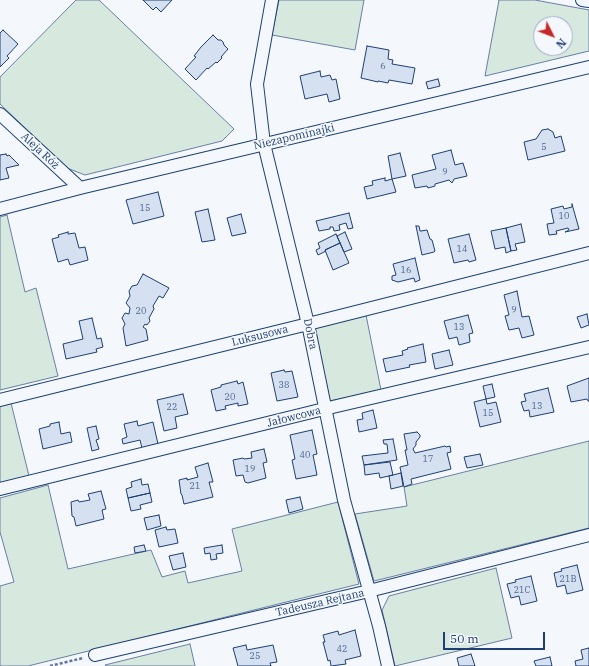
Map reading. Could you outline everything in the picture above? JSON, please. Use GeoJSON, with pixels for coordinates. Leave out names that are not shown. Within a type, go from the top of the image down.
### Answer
{"type":"FeatureCollection","features":[{"type":"Feature","properties":{"kind":"street","name":"Dobra"},"geometry":{"type":"LineString","coordinates":[[272,0],[257,84],[264,144],[308,324],[324,409],[344,500],[379,626],[388,666]]}},
{"type":"Feature","properties":{"kind":"street"},"geometry":{"type":"LineString","coordinates":[[582,0],[589,1]]}},
{"type":"Feature","properties":{"kind":"street","name":"Niezapominajki"},"geometry":{"type":"LineString","coordinates":[[0,209],[80,188],[589,67]]}},
{"type":"Feature","properties":{"kind":"street","name":"Aleja Róż"},"geometry":{"type":"LineString","coordinates":[[0,114],[80,188]]}},
{"type":"Feature","properties":{"kind":"street","name":"Luksusowa"},"geometry":{"type":"LineString","coordinates":[[0,400],[589,253]]}},
{"type":"Feature","properties":{"kind":"street","name":"Jałowcowa"},"geometry":{"type":"LineString","coordinates":[[0,489],[324,409],[589,347]]}},
{"type":"Feature","properties":{"kind":"street","name":"Tadeusza Rejtana"},"geometry":{"type":"LineString","coordinates":[[95,655],[369,591],[589,535]]}},
{"type":"Feature","properties":{"kind":"path"},"geometry":{"type":"LineString","coordinates":[[50,666],[95,655]]}},
{"type":"Feature","properties":{"kind":"shaded area"},"geometry":{"type":"Polygon","coordinates":[[[76,0],[99,0],[234,129],[222,141],[85,175],[67,168],[0,104],[0,77],[76,0]]]}},
{"type":"Feature","properties":{"kind":"shaded area"},"geometry":{"type":"Polygon","coordinates":[[[279,0],[364,0],[355,50],[272,35],[279,0]]]}},
{"type":"Feature","properties":{"kind":"shaded area"},"geometry":{"type":"Polygon","coordinates":[[[499,0],[535,0],[589,10],[589,51],[573,55],[573,16],[533,16],[533,56],[568,56],[485,76],[499,0]]]}},
{"type":"Feature","properties":{"kind":"shaded area"},"geometry":{"type":"Polygon","coordinates":[[[7,215],[25,292],[36,288],[58,376],[0,390],[0,217],[7,215]]]}},
{"type":"Feature","properties":{"kind":"shaded area"},"geometry":{"type":"Polygon","coordinates":[[[366,315],[381,390],[330,401],[314,328],[366,315]]]}},
{"type":"Feature","properties":{"kind":"shaded area"},"geometry":{"type":"Polygon","coordinates":[[[11,403],[29,476],[0,483],[0,406],[11,403]]]}},
{"type":"Feature","properties":{"kind":"shaded area"},"geometry":{"type":"Polygon","coordinates":[[[589,441],[589,528],[374,581],[355,514],[407,506],[404,487],[589,441]]]}},
{"type":"Feature","properties":{"kind":"shaded area"},"geometry":{"type":"Polygon","coordinates":[[[48,485],[68,569],[151,550],[162,577],[185,571],[188,583],[242,571],[232,529],[338,502],[359,584],[28,666],[0,666],[0,586],[14,582],[0,532],[0,498],[48,485]]]}},
{"type":"Feature","properties":{"kind":"shaded area"},"geometry":{"type":"Polygon","coordinates":[[[496,568],[512,638],[395,666],[382,610],[389,596],[496,568]]]}},
{"type":"Feature","properties":{"kind":"shaded area"},"geometry":{"type":"Polygon","coordinates":[[[190,644],[195,666],[105,665],[190,644]]]}},
{"type":"Feature","properties":{"kind":"building"},"geometry":{"type":"Polygon","coordinates":[[[143,0],[172,0],[161,12],[156,7],[153,10],[143,0]]]}},
{"type":"Feature","properties":{"kind":"building"},"geometry":{"type":"Polygon","coordinates":[[[3,30],[18,44],[7,56],[9,58],[0,67],[0,33],[3,30]]]}},
{"type":"Feature","properties":{"kind":"building"},"geometry":{"type":"Polygon","coordinates":[[[213,35],[218,40],[221,40],[228,49],[217,63],[216,62],[208,69],[207,68],[196,80],[185,69],[196,57],[194,56],[201,47],[213,35]]]}},
{"type":"Feature","properties":{"kind":"building"},"geometry":{"type":"Polygon","coordinates":[[[367,46],[389,50],[388,59],[393,60],[392,64],[415,68],[412,84],[389,80],[388,83],[378,82],[361,78],[367,46]]]}},
{"type":"Feature","properties":{"kind":"building"},"geometry":{"type":"Polygon","coordinates":[[[320,71],[321,77],[330,75],[332,80],[336,79],[340,99],[329,102],[327,94],[305,99],[300,76],[320,71]]]}},
{"type":"Feature","properties":{"kind":"building"},"geometry":{"type":"Polygon","coordinates":[[[438,79],[440,86],[428,89],[426,82],[438,79]]]}},
{"type":"Feature","properties":{"kind":"building"},"geometry":{"type":"Polygon","coordinates":[[[548,129],[553,132],[555,138],[561,136],[565,151],[528,160],[524,142],[536,139],[542,130],[548,129]]]}},
{"type":"Feature","properties":{"kind":"building"},"geometry":{"type":"Polygon","coordinates":[[[451,150],[455,165],[463,163],[467,176],[454,179],[452,183],[449,180],[435,184],[435,186],[428,188],[427,186],[415,188],[412,175],[436,169],[432,155],[451,150]]]}},
{"type":"Feature","properties":{"kind":"building"},"geometry":{"type":"Polygon","coordinates":[[[400,153],[406,176],[392,179],[388,156],[400,153]]]}},
{"type":"Feature","properties":{"kind":"building"},"geometry":{"type":"Polygon","coordinates":[[[6,154],[19,165],[6,168],[9,178],[0,180],[0,155],[6,154]]]}},
{"type":"Feature","properties":{"kind":"building"},"geometry":{"type":"Polygon","coordinates":[[[385,178],[385,181],[392,179],[396,192],[367,199],[364,187],[373,185],[372,181],[385,178]]]}},
{"type":"Feature","properties":{"kind":"building"},"geometry":{"type":"Polygon","coordinates":[[[158,192],[164,216],[133,224],[126,200],[158,192]]]}},
{"type":"Feature","properties":{"kind":"building"},"geometry":{"type":"Polygon","coordinates":[[[572,204],[579,229],[565,232],[569,230],[568,228],[556,231],[557,234],[549,235],[547,224],[554,223],[551,209],[563,206],[564,209],[572,207],[572,204]]]}},
{"type":"Feature","properties":{"kind":"building"},"geometry":{"type":"Polygon","coordinates":[[[208,209],[215,240],[202,242],[195,212],[208,209]]]}},
{"type":"Feature","properties":{"kind":"building"},"geometry":{"type":"Polygon","coordinates":[[[349,213],[353,228],[348,229],[346,223],[339,225],[340,230],[334,231],[333,227],[330,227],[330,229],[319,231],[316,221],[349,213]]]}},
{"type":"Feature","properties":{"kind":"building"},"geometry":{"type":"Polygon","coordinates":[[[241,214],[246,233],[232,236],[227,218],[241,214]]]}},
{"type":"Feature","properties":{"kind":"building"},"geometry":{"type":"Polygon","coordinates":[[[521,224],[525,242],[515,244],[517,250],[511,251],[506,228],[521,224]]]}},
{"type":"Feature","properties":{"kind":"building"},"geometry":{"type":"Polygon","coordinates":[[[416,226],[419,226],[420,231],[427,230],[430,239],[432,240],[434,252],[422,255],[416,226]]]}},
{"type":"Feature","properties":{"kind":"building"},"geometry":{"type":"Polygon","coordinates":[[[506,228],[511,251],[506,253],[505,247],[495,249],[491,231],[506,228]]]}},
{"type":"Feature","properties":{"kind":"building"},"geometry":{"type":"Polygon","coordinates":[[[68,232],[68,234],[75,233],[79,248],[85,247],[88,260],[70,265],[68,259],[58,262],[52,239],[59,237],[58,235],[68,232]]]}},
{"type":"Feature","properties":{"kind":"building"},"geometry":{"type":"Polygon","coordinates":[[[345,232],[352,249],[344,252],[337,236],[345,232]]]}},
{"type":"Feature","properties":{"kind":"building"},"geometry":{"type":"Polygon","coordinates":[[[336,234],[340,243],[318,255],[316,250],[320,248],[318,243],[336,234]]]}},
{"type":"Feature","properties":{"kind":"building"},"geometry":{"type":"Polygon","coordinates":[[[469,234],[476,260],[454,263],[448,239],[469,234]]]}},
{"type":"Feature","properties":{"kind":"building"},"geometry":{"type":"Polygon","coordinates":[[[340,243],[349,263],[333,270],[325,250],[340,243]]]}},
{"type":"Feature","properties":{"kind":"building"},"geometry":{"type":"Polygon","coordinates":[[[415,258],[420,280],[415,282],[414,278],[398,282],[392,280],[392,276],[396,275],[393,264],[415,258]]]}},
{"type":"Feature","properties":{"kind":"building"},"geometry":{"type":"Polygon","coordinates":[[[143,274],[169,288],[163,298],[159,296],[153,306],[154,309],[149,318],[150,321],[143,327],[146,329],[148,340],[126,346],[123,328],[125,324],[122,318],[125,313],[129,314],[130,308],[126,303],[130,296],[129,291],[132,286],[137,285],[143,274]]]}},
{"type":"Feature","properties":{"kind":"building"},"geometry":{"type":"Polygon","coordinates":[[[517,291],[522,317],[529,316],[534,335],[522,338],[519,328],[509,330],[505,316],[509,315],[504,295],[517,291]]]}},
{"type":"Feature","properties":{"kind":"building"},"geometry":{"type":"Polygon","coordinates":[[[587,314],[589,325],[581,328],[577,317],[587,314]]]}},
{"type":"Feature","properties":{"kind":"building"},"geometry":{"type":"Polygon","coordinates":[[[468,315],[473,333],[469,334],[470,342],[459,345],[457,337],[449,339],[444,321],[468,315]]]}},
{"type":"Feature","properties":{"kind":"building"},"geometry":{"type":"Polygon","coordinates":[[[92,318],[97,339],[101,338],[103,347],[96,349],[97,352],[66,359],[63,344],[83,339],[79,321],[92,318]]]}},
{"type":"Feature","properties":{"kind":"building"},"geometry":{"type":"Polygon","coordinates":[[[423,344],[426,362],[409,365],[410,367],[386,372],[383,359],[403,355],[402,351],[408,349],[407,348],[423,344]]]}},
{"type":"Feature","properties":{"kind":"building"},"geometry":{"type":"Polygon","coordinates":[[[449,350],[453,365],[435,369],[432,354],[449,350]]]}},
{"type":"Feature","properties":{"kind":"building"},"geometry":{"type":"Polygon","coordinates":[[[284,370],[285,372],[292,371],[298,397],[277,401],[271,373],[284,370]]]}},
{"type":"Feature","properties":{"kind":"building"},"geometry":{"type":"Polygon","coordinates":[[[589,378],[589,401],[587,399],[571,402],[567,386],[589,378]]]}},
{"type":"Feature","properties":{"kind":"building"},"geometry":{"type":"Polygon","coordinates":[[[237,381],[238,384],[243,382],[248,404],[238,406],[238,403],[225,406],[226,409],[216,411],[211,390],[221,387],[221,385],[237,381]]]}},
{"type":"Feature","properties":{"kind":"building"},"geometry":{"type":"Polygon","coordinates":[[[492,384],[495,397],[486,399],[483,386],[492,384]]]}},
{"type":"Feature","properties":{"kind":"building"},"geometry":{"type":"Polygon","coordinates":[[[548,388],[554,412],[530,417],[529,410],[524,411],[521,402],[526,401],[524,394],[548,388]]]}},
{"type":"Feature","properties":{"kind":"building"},"geometry":{"type":"Polygon","coordinates":[[[183,394],[188,414],[175,417],[177,428],[164,431],[157,400],[183,394]]]}},
{"type":"Feature","properties":{"kind":"building"},"geometry":{"type":"Polygon","coordinates":[[[486,399],[487,404],[496,402],[501,422],[480,427],[474,402],[486,399]]]}},
{"type":"Feature","properties":{"kind":"building"},"geometry":{"type":"Polygon","coordinates":[[[373,410],[377,428],[359,432],[357,420],[363,419],[362,413],[373,410]]]}},
{"type":"Feature","properties":{"kind":"building"},"geometry":{"type":"Polygon","coordinates":[[[137,421],[138,426],[153,422],[158,444],[142,448],[140,440],[123,444],[122,439],[127,437],[124,424],[137,421]]]}},
{"type":"Feature","properties":{"kind":"building"},"geometry":{"type":"Polygon","coordinates":[[[59,422],[61,434],[70,432],[72,442],[43,449],[39,429],[59,422]]]}},
{"type":"Feature","properties":{"kind":"building"},"geometry":{"type":"Polygon","coordinates":[[[96,426],[99,439],[96,440],[99,449],[92,451],[87,428],[96,426]]]}},
{"type":"Feature","properties":{"kind":"building"},"geometry":{"type":"Polygon","coordinates":[[[312,430],[317,454],[313,455],[317,475],[296,479],[292,460],[295,459],[290,435],[312,430]]]}},
{"type":"Feature","properties":{"kind":"building"},"geometry":{"type":"Polygon","coordinates":[[[417,432],[420,437],[413,449],[415,453],[450,446],[451,452],[447,453],[451,469],[411,479],[412,484],[404,487],[400,467],[408,465],[404,434],[417,432]]]}},
{"type":"Feature","properties":{"kind":"building"},"geometry":{"type":"Polygon","coordinates":[[[393,439],[397,460],[364,465],[362,456],[388,453],[387,444],[384,444],[383,440],[393,439]]]}},
{"type":"Feature","properties":{"kind":"building"},"geometry":{"type":"Polygon","coordinates":[[[264,449],[267,462],[263,463],[266,478],[248,483],[245,482],[243,475],[236,476],[233,460],[252,458],[251,452],[264,449]]]}},
{"type":"Feature","properties":{"kind":"building"},"geometry":{"type":"Polygon","coordinates":[[[480,454],[483,465],[467,468],[464,457],[480,454]]]}},
{"type":"Feature","properties":{"kind":"building"},"geometry":{"type":"Polygon","coordinates":[[[390,462],[393,475],[380,478],[379,473],[365,475],[364,465],[390,462]]]}},
{"type":"Feature","properties":{"kind":"building"},"geometry":{"type":"Polygon","coordinates":[[[208,463],[213,482],[209,482],[213,497],[184,504],[179,480],[187,478],[187,480],[198,477],[195,467],[208,463]]]}},
{"type":"Feature","properties":{"kind":"building"},"geometry":{"type":"Polygon","coordinates":[[[401,473],[403,486],[391,489],[389,476],[401,473]]]}},
{"type":"Feature","properties":{"kind":"building"},"geometry":{"type":"Polygon","coordinates":[[[141,479],[142,485],[148,484],[150,493],[128,498],[126,489],[132,487],[131,482],[141,479]]]}},
{"type":"Feature","properties":{"kind":"building"},"geometry":{"type":"Polygon","coordinates":[[[101,491],[106,509],[102,510],[104,519],[76,526],[74,517],[72,516],[71,502],[78,500],[79,502],[90,500],[88,494],[101,491]]]}},
{"type":"Feature","properties":{"kind":"building"},"geometry":{"type":"Polygon","coordinates":[[[150,493],[152,502],[140,505],[141,509],[131,511],[128,498],[150,493]]]}},
{"type":"Feature","properties":{"kind":"building"},"geometry":{"type":"Polygon","coordinates":[[[300,497],[303,509],[289,513],[286,500],[300,497]]]}},
{"type":"Feature","properties":{"kind":"building"},"geometry":{"type":"Polygon","coordinates":[[[159,515],[161,526],[147,530],[144,518],[159,515]]]}},
{"type":"Feature","properties":{"kind":"building"},"geometry":{"type":"Polygon","coordinates":[[[166,527],[167,530],[175,529],[178,543],[159,547],[155,530],[166,527]]]}},
{"type":"Feature","properties":{"kind":"building"},"geometry":{"type":"Polygon","coordinates":[[[144,545],[146,551],[135,553],[134,547],[144,545]]]}},
{"type":"Feature","properties":{"kind":"building"},"geometry":{"type":"Polygon","coordinates":[[[222,545],[223,553],[216,554],[217,559],[211,560],[210,553],[205,554],[204,548],[222,545]]]}},
{"type":"Feature","properties":{"kind":"building"},"geometry":{"type":"Polygon","coordinates":[[[183,553],[186,567],[173,570],[169,556],[183,553]]]}},
{"type":"Feature","properties":{"kind":"building"},"geometry":{"type":"Polygon","coordinates":[[[577,565],[583,590],[567,594],[565,585],[557,587],[554,573],[562,571],[561,569],[577,565]]]}},
{"type":"Feature","properties":{"kind":"building"},"geometry":{"type":"Polygon","coordinates":[[[531,576],[537,601],[521,605],[519,596],[511,598],[507,584],[516,582],[515,580],[531,576]]]}},
{"type":"Feature","properties":{"kind":"building"},"geometry":{"type":"Polygon","coordinates":[[[355,630],[361,656],[345,660],[346,664],[331,666],[330,660],[328,661],[323,642],[325,642],[323,635],[338,631],[339,635],[355,630]]]}},
{"type":"Feature","properties":{"kind":"building"},"geometry":{"type":"Polygon","coordinates":[[[246,645],[247,650],[273,645],[277,662],[270,663],[271,666],[238,666],[233,648],[246,645]]]}},
{"type":"Feature","properties":{"kind":"building"},"geometry":{"type":"Polygon","coordinates":[[[589,648],[589,666],[576,666],[575,661],[583,659],[581,650],[589,648]]]}},
{"type":"Feature","properties":{"kind":"building"},"geometry":{"type":"Polygon","coordinates":[[[471,654],[475,666],[459,666],[457,658],[471,654]]]}},
{"type":"Feature","properties":{"kind":"building"},"geometry":{"type":"Polygon","coordinates":[[[550,657],[552,666],[536,666],[534,661],[550,657]]]}}]}
